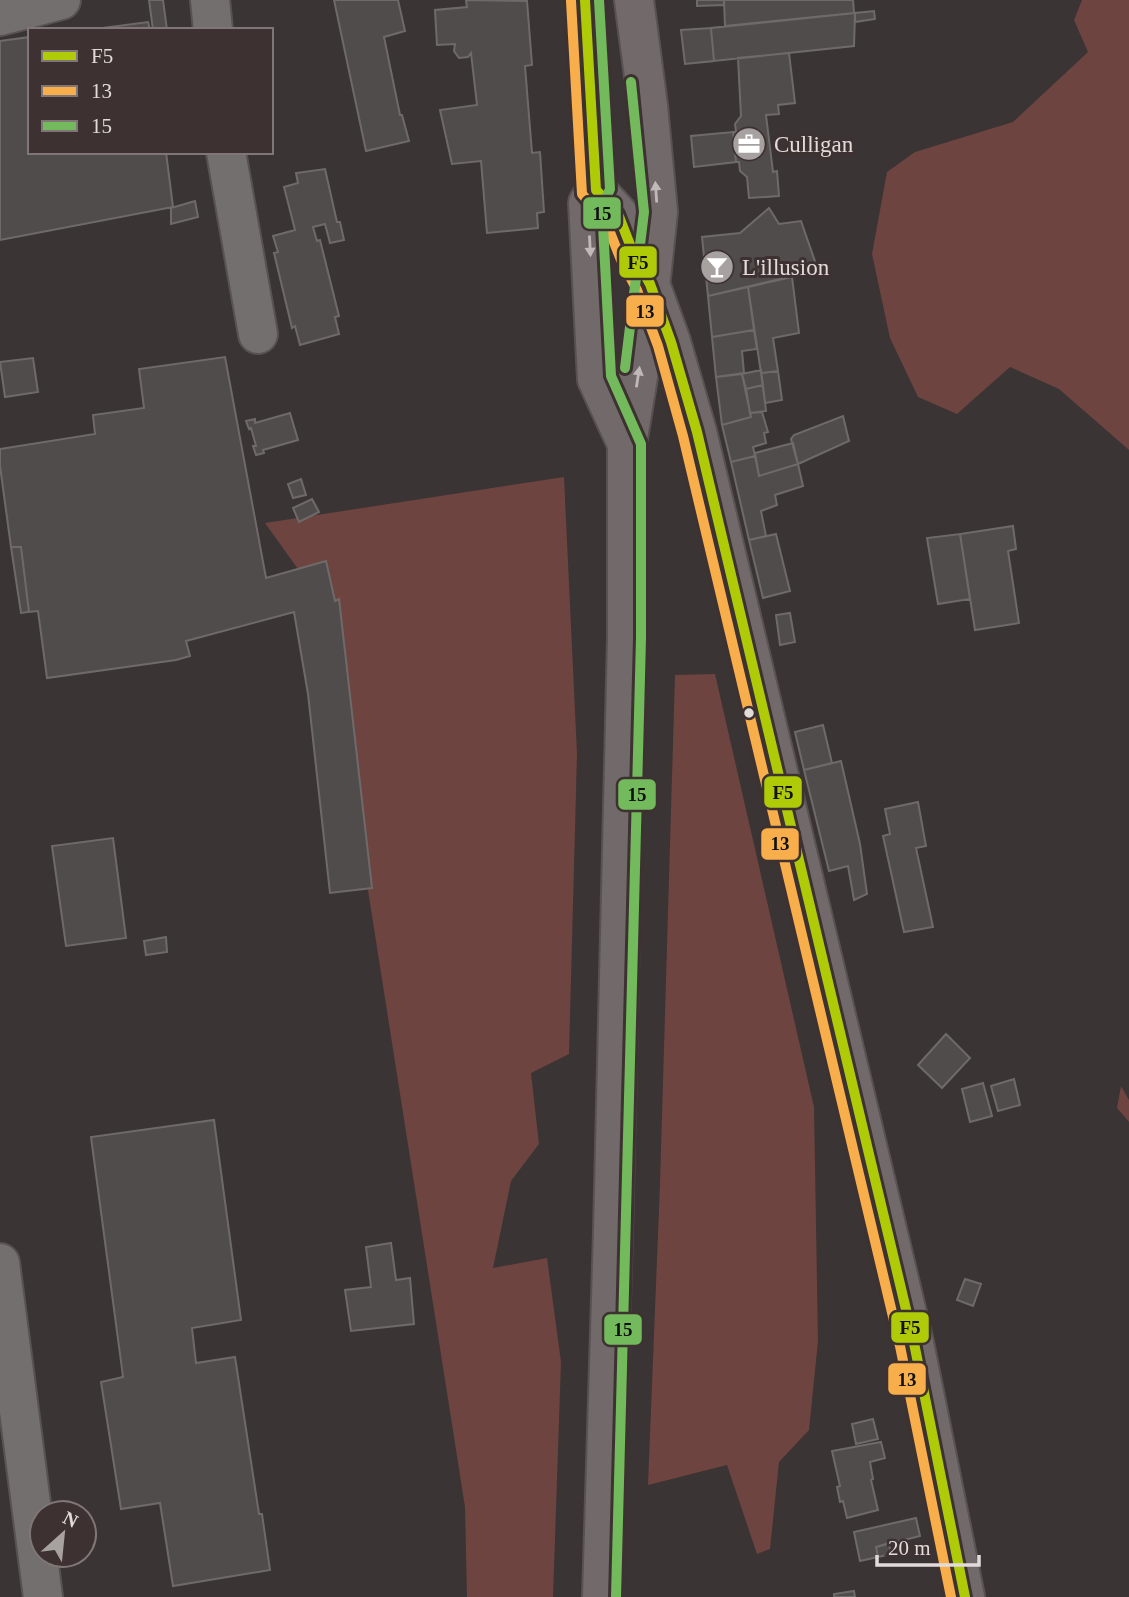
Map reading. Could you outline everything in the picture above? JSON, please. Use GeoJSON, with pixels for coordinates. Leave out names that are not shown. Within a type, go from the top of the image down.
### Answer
{"type":"FeatureCollection","features":[{"type":"Feature","properties":{"kind":"main road"},"geometry":{"type":"LineString","coordinates":[[585,0],[596,190],[588,203],[597,379],[627,444]]}},
{"type":"Feature","properties":{"kind":"main road"},"geometry":{"type":"LineString","coordinates":[[602,1597],[626,694],[627,444],[658,212],[649,106],[634,0]]}},
{"type":"Feature","properties":{"kind":"main road"},"geometry":{"type":"LineString","coordinates":[[596,190],[618,214],[634,255],[650,284],[671,342],[697,432],[914,1343],[965,1597]]}},
{"type":"Feature","properties":{"kind":"street"},"geometry":{"type":"LineString","coordinates":[[0,16],[61,0]]}},
{"type":"Feature","properties":{"kind":"street"},"geometry":{"type":"LineString","coordinates":[[210,0],[213,28]]}},
{"type":"Feature","properties":{"kind":"street"},"geometry":{"type":"LineString","coordinates":[[226,154],[258,334]]}},
{"type":"Feature","properties":{"kind":"street"},"geometry":{"type":"LineString","coordinates":[[0,1263],[43,1597]]}},
{"type":"Feature","properties":{"kind":"shaded area"},"geometry":{"type":"Polygon","coordinates":[[[1082,0],[1129,0],[1129,450],[1059,389],[1010,367],[957,414],[918,397],[890,338],[872,254],[887,172],[915,152],[1013,122],[1088,52],[1074,20],[1082,0]]]}},
{"type":"Feature","properties":{"kind":"shaded area"},"geometry":{"type":"Polygon","coordinates":[[[564,477],[577,754],[569,1054],[531,1073],[539,1144],[511,1181],[493,1268],[547,1258],[561,1362],[553,1597],[467,1597],[465,1507],[323,604],[265,523],[564,477]]]}},
{"type":"Feature","properties":{"kind":"shaded area"},"geometry":{"type":"Polygon","coordinates":[[[715,674],[814,1107],[818,1341],[809,1430],[779,1462],[770,1549],[757,1554],[727,1465],[648,1485],[675,675],[715,674]]]}},
{"type":"Feature","properties":{"kind":"shaded area"},"geometry":{"type":"Polygon","coordinates":[[[1121,1086],[1129,1100],[1129,1122],[1117,1108],[1121,1086]]]}},
{"type":"Feature","properties":{"kind":"building"},"geometry":{"type":"Polygon","coordinates":[[[149,0],[163,0],[167,28],[153,28],[149,0]]]}},
{"type":"Feature","properties":{"kind":"building"},"geometry":{"type":"Polygon","coordinates":[[[334,0],[398,0],[405,31],[384,37],[400,115],[409,141],[366,151],[334,0]]]}},
{"type":"Feature","properties":{"kind":"building"},"geometry":{"type":"Polygon","coordinates":[[[466,0],[527,1],[532,65],[525,66],[532,153],[540,152],[544,212],[537,213],[538,228],[487,233],[481,161],[452,164],[440,110],[477,105],[471,53],[468,57],[459,58],[454,51],[455,44],[437,45],[435,10],[467,7],[466,0]]]}},
{"type":"Feature","properties":{"kind":"building"},"geometry":{"type":"Polygon","coordinates":[[[697,0],[724,0],[724,5],[697,6],[697,0]]]}},
{"type":"Feature","properties":{"kind":"building"},"geometry":{"type":"Polygon","coordinates":[[[724,0],[853,0],[854,13],[725,26],[724,0]]]}},
{"type":"Feature","properties":{"kind":"building"},"geometry":{"type":"Polygon","coordinates":[[[874,11],[875,19],[855,22],[855,13],[874,11]]]}},
{"type":"Feature","properties":{"kind":"building"},"geometry":{"type":"Polygon","coordinates":[[[855,13],[854,46],[714,61],[711,28],[855,13]]]}},
{"type":"Feature","properties":{"kind":"building"},"geometry":{"type":"Polygon","coordinates":[[[148,22],[150,28],[102,28],[148,22]]]}},
{"type":"Feature","properties":{"kind":"building"},"geometry":{"type":"Polygon","coordinates":[[[711,28],[714,61],[685,64],[681,30],[711,28]]]}},
{"type":"Feature","properties":{"kind":"building"},"geometry":{"type":"Polygon","coordinates":[[[28,37],[28,154],[166,154],[173,207],[0,240],[0,41],[28,37]]]}},
{"type":"Feature","properties":{"kind":"building"},"geometry":{"type":"Polygon","coordinates":[[[789,53],[795,103],[778,105],[779,114],[766,115],[773,172],[777,171],[779,196],[749,198],[747,177],[740,171],[739,162],[736,162],[733,132],[736,132],[735,124],[741,116],[738,58],[789,53]]]}},
{"type":"Feature","properties":{"kind":"building"},"geometry":{"type":"Polygon","coordinates":[[[733,132],[736,162],[694,167],[691,136],[733,132]]]}},
{"type":"Feature","properties":{"kind":"building"},"geometry":{"type":"Polygon","coordinates":[[[325,169],[337,222],[340,222],[344,240],[330,243],[325,224],[313,227],[317,241],[320,240],[339,316],[335,317],[339,334],[300,345],[295,326],[292,328],[274,253],[278,252],[273,236],[295,230],[284,187],[298,183],[296,173],[325,169]]]}},
{"type":"Feature","properties":{"kind":"building"},"geometry":{"type":"Polygon","coordinates":[[[195,201],[198,217],[171,224],[171,208],[195,201]]]}},
{"type":"Feature","properties":{"kind":"building"},"geometry":{"type":"Polygon","coordinates":[[[769,208],[779,224],[801,221],[818,270],[708,296],[702,237],[740,233],[769,208]]]}},
{"type":"Feature","properties":{"kind":"building"},"geometry":{"type":"Polygon","coordinates":[[[792,277],[799,333],[773,338],[778,371],[761,373],[748,287],[792,277]]]}},
{"type":"Feature","properties":{"kind":"building"},"geometry":{"type":"Polygon","coordinates":[[[748,287],[754,330],[712,337],[708,296],[748,287]]]}},
{"type":"Feature","properties":{"kind":"building"},"geometry":{"type":"Polygon","coordinates":[[[754,330],[757,349],[742,351],[744,373],[716,377],[712,337],[754,330]]]}},
{"type":"Feature","properties":{"kind":"building"},"geometry":{"type":"Polygon","coordinates":[[[225,357],[266,578],[326,561],[335,601],[339,599],[372,888],[330,893],[308,694],[294,612],[186,641],[190,656],[176,660],[47,678],[38,611],[29,612],[21,547],[11,547],[0,449],[95,434],[93,415],[144,408],[139,369],[225,357]]]}},
{"type":"Feature","properties":{"kind":"building"},"geometry":{"type":"Polygon","coordinates":[[[33,358],[38,392],[5,397],[0,362],[33,358]]]}},
{"type":"Feature","properties":{"kind":"building"},"geometry":{"type":"Polygon","coordinates":[[[761,370],[763,385],[746,389],[742,374],[761,370]]]}},
{"type":"Feature","properties":{"kind":"building"},"geometry":{"type":"Polygon","coordinates":[[[778,371],[782,400],[765,403],[761,373],[778,371]]]}},
{"type":"Feature","properties":{"kind":"building"},"geometry":{"type":"Polygon","coordinates":[[[742,374],[751,417],[722,425],[716,377],[742,374]]]}},
{"type":"Feature","properties":{"kind":"building"},"geometry":{"type":"Polygon","coordinates":[[[763,385],[766,411],[750,413],[746,389],[763,385]]]}},
{"type":"Feature","properties":{"kind":"building"},"geometry":{"type":"Polygon","coordinates":[[[762,412],[768,432],[764,433],[766,443],[753,447],[755,456],[731,462],[722,425],[751,417],[750,413],[762,412]]]}},
{"type":"Feature","properties":{"kind":"building"},"geometry":{"type":"Polygon","coordinates":[[[290,413],[298,440],[263,450],[264,453],[256,455],[251,428],[249,429],[246,421],[255,419],[255,423],[290,413]]]}},
{"type":"Feature","properties":{"kind":"building"},"geometry":{"type":"Polygon","coordinates":[[[843,416],[849,441],[798,464],[791,439],[794,435],[843,416]]]}},
{"type":"Feature","properties":{"kind":"building"},"geometry":{"type":"Polygon","coordinates":[[[793,443],[798,464],[759,476],[755,453],[793,443]]]}},
{"type":"Feature","properties":{"kind":"building"},"geometry":{"type":"Polygon","coordinates":[[[755,456],[759,476],[798,464],[803,486],[775,495],[777,505],[761,511],[766,536],[749,540],[731,462],[755,456]]]}},
{"type":"Feature","properties":{"kind":"building"},"geometry":{"type":"Polygon","coordinates":[[[301,479],[306,495],[293,498],[288,484],[301,479]]]}},
{"type":"Feature","properties":{"kind":"building"},"geometry":{"type":"Polygon","coordinates":[[[312,499],[319,512],[299,522],[293,508],[312,499]]]}},
{"type":"Feature","properties":{"kind":"building"},"geometry":{"type":"Polygon","coordinates":[[[1013,526],[1016,549],[1008,551],[1019,623],[975,630],[960,534],[1013,526]]]}},
{"type":"Feature","properties":{"kind":"building"},"geometry":{"type":"Polygon","coordinates":[[[776,534],[790,591],[763,598],[749,540],[776,534]]]}},
{"type":"Feature","properties":{"kind":"building"},"geometry":{"type":"Polygon","coordinates":[[[960,534],[970,599],[938,604],[927,538],[960,534]]]}},
{"type":"Feature","properties":{"kind":"building"},"geometry":{"type":"Polygon","coordinates":[[[11,547],[21,547],[29,612],[21,613],[11,547]]]}},
{"type":"Feature","properties":{"kind":"building"},"geometry":{"type":"Polygon","coordinates":[[[790,613],[795,642],[780,645],[776,615],[790,613]]]}},
{"type":"Feature","properties":{"kind":"building"},"geometry":{"type":"Polygon","coordinates":[[[823,725],[832,763],[804,770],[795,732],[823,725]]]}},
{"type":"Feature","properties":{"kind":"building"},"geometry":{"type":"Polygon","coordinates":[[[841,761],[860,844],[867,894],[854,900],[848,866],[829,871],[804,770],[841,761]]]}},
{"type":"Feature","properties":{"kind":"building"},"geometry":{"type":"Polygon","coordinates":[[[918,802],[926,846],[916,848],[933,927],[904,932],[883,836],[890,834],[885,809],[918,802]]]}},
{"type":"Feature","properties":{"kind":"building"},"geometry":{"type":"Polygon","coordinates":[[[113,838],[126,938],[66,946],[52,846],[113,838]]]}},
{"type":"Feature","properties":{"kind":"building"},"geometry":{"type":"Polygon","coordinates":[[[166,937],[167,952],[146,955],[144,941],[166,937]]]}},
{"type":"Feature","properties":{"kind":"building"},"geometry":{"type":"Polygon","coordinates":[[[946,1034],[970,1058],[942,1088],[918,1065],[946,1034]]]}},
{"type":"Feature","properties":{"kind":"building"},"geometry":{"type":"Polygon","coordinates":[[[1014,1079],[1020,1105],[998,1111],[991,1086],[1014,1079]]]}},
{"type":"Feature","properties":{"kind":"building"},"geometry":{"type":"Polygon","coordinates":[[[983,1083],[992,1116],[970,1122],[962,1089],[983,1083]]]}},
{"type":"Feature","properties":{"kind":"building"},"geometry":{"type":"Polygon","coordinates":[[[214,1120],[241,1320],[192,1328],[196,1363],[235,1357],[270,1570],[173,1586],[160,1503],[121,1509],[101,1382],[123,1377],[91,1137],[214,1120]]]}},
{"type":"Feature","properties":{"kind":"building"},"geometry":{"type":"Polygon","coordinates":[[[391,1243],[396,1280],[410,1278],[414,1324],[351,1331],[345,1290],[371,1287],[366,1247],[391,1243]]]}},
{"type":"Feature","properties":{"kind":"building"},"geometry":{"type":"Polygon","coordinates":[[[965,1279],[981,1284],[973,1306],[957,1300],[965,1279]]]}},
{"type":"Feature","properties":{"kind":"building"},"geometry":{"type":"Polygon","coordinates":[[[873,1419],[878,1439],[856,1444],[852,1424],[873,1419]]]}},
{"type":"Feature","properties":{"kind":"building"},"geometry":{"type":"Polygon","coordinates":[[[881,1442],[885,1458],[870,1462],[878,1510],[847,1518],[843,1501],[840,1502],[837,1487],[840,1486],[832,1451],[881,1442]]]}},
{"type":"Feature","properties":{"kind":"building"},"geometry":{"type":"Polygon","coordinates":[[[916,1518],[920,1536],[876,1547],[878,1557],[860,1561],[854,1532],[916,1518]]]}},
{"type":"Feature","properties":{"kind":"building"},"geometry":{"type":"Polygon","coordinates":[[[889,1543],[891,1554],[878,1557],[876,1547],[889,1543]]]}},
{"type":"Feature","properties":{"kind":"building"},"geometry":{"type":"Polygon","coordinates":[[[854,1591],[855,1597],[834,1597],[834,1594],[854,1591]]]}},
{"type":"Feature","properties":{"kind":"transit line","name":"F5"},"geometry":{"type":"LineString","coordinates":[[585,0],[596,190],[618,214],[634,255],[650,284],[671,342],[697,432],[914,1343],[965,1597]]}},
{"type":"Feature","properties":{"kind":"transit line","name":"15"},"geometry":{"type":"LineString","coordinates":[[599,0],[610,189],[602,207],[611,376],[641,444],[641,638],[616,1597]]}},
{"type":"Feature","properties":{"kind":"transit line","name":"13"},"geometry":{"type":"LineString","coordinates":[[571,1],[582,194],[606,222],[621,260],[637,290],[658,346],[683,436],[900,1346],[951,1597]]}},
{"type":"Feature","properties":{"kind":"transit line","name":"15"},"geometry":{"type":"LineString","coordinates":[[625,368],[644,212],[631,82]]}},
{"type":"Feature","properties":{"kind":"place","name":"Culligan"},"geometry":{"type":"Point","coordinates":[749,144]}},
{"type":"Feature","properties":{"kind":"place","name":"L'illusion"},"geometry":{"type":"Point","coordinates":[717,267]}}]}
